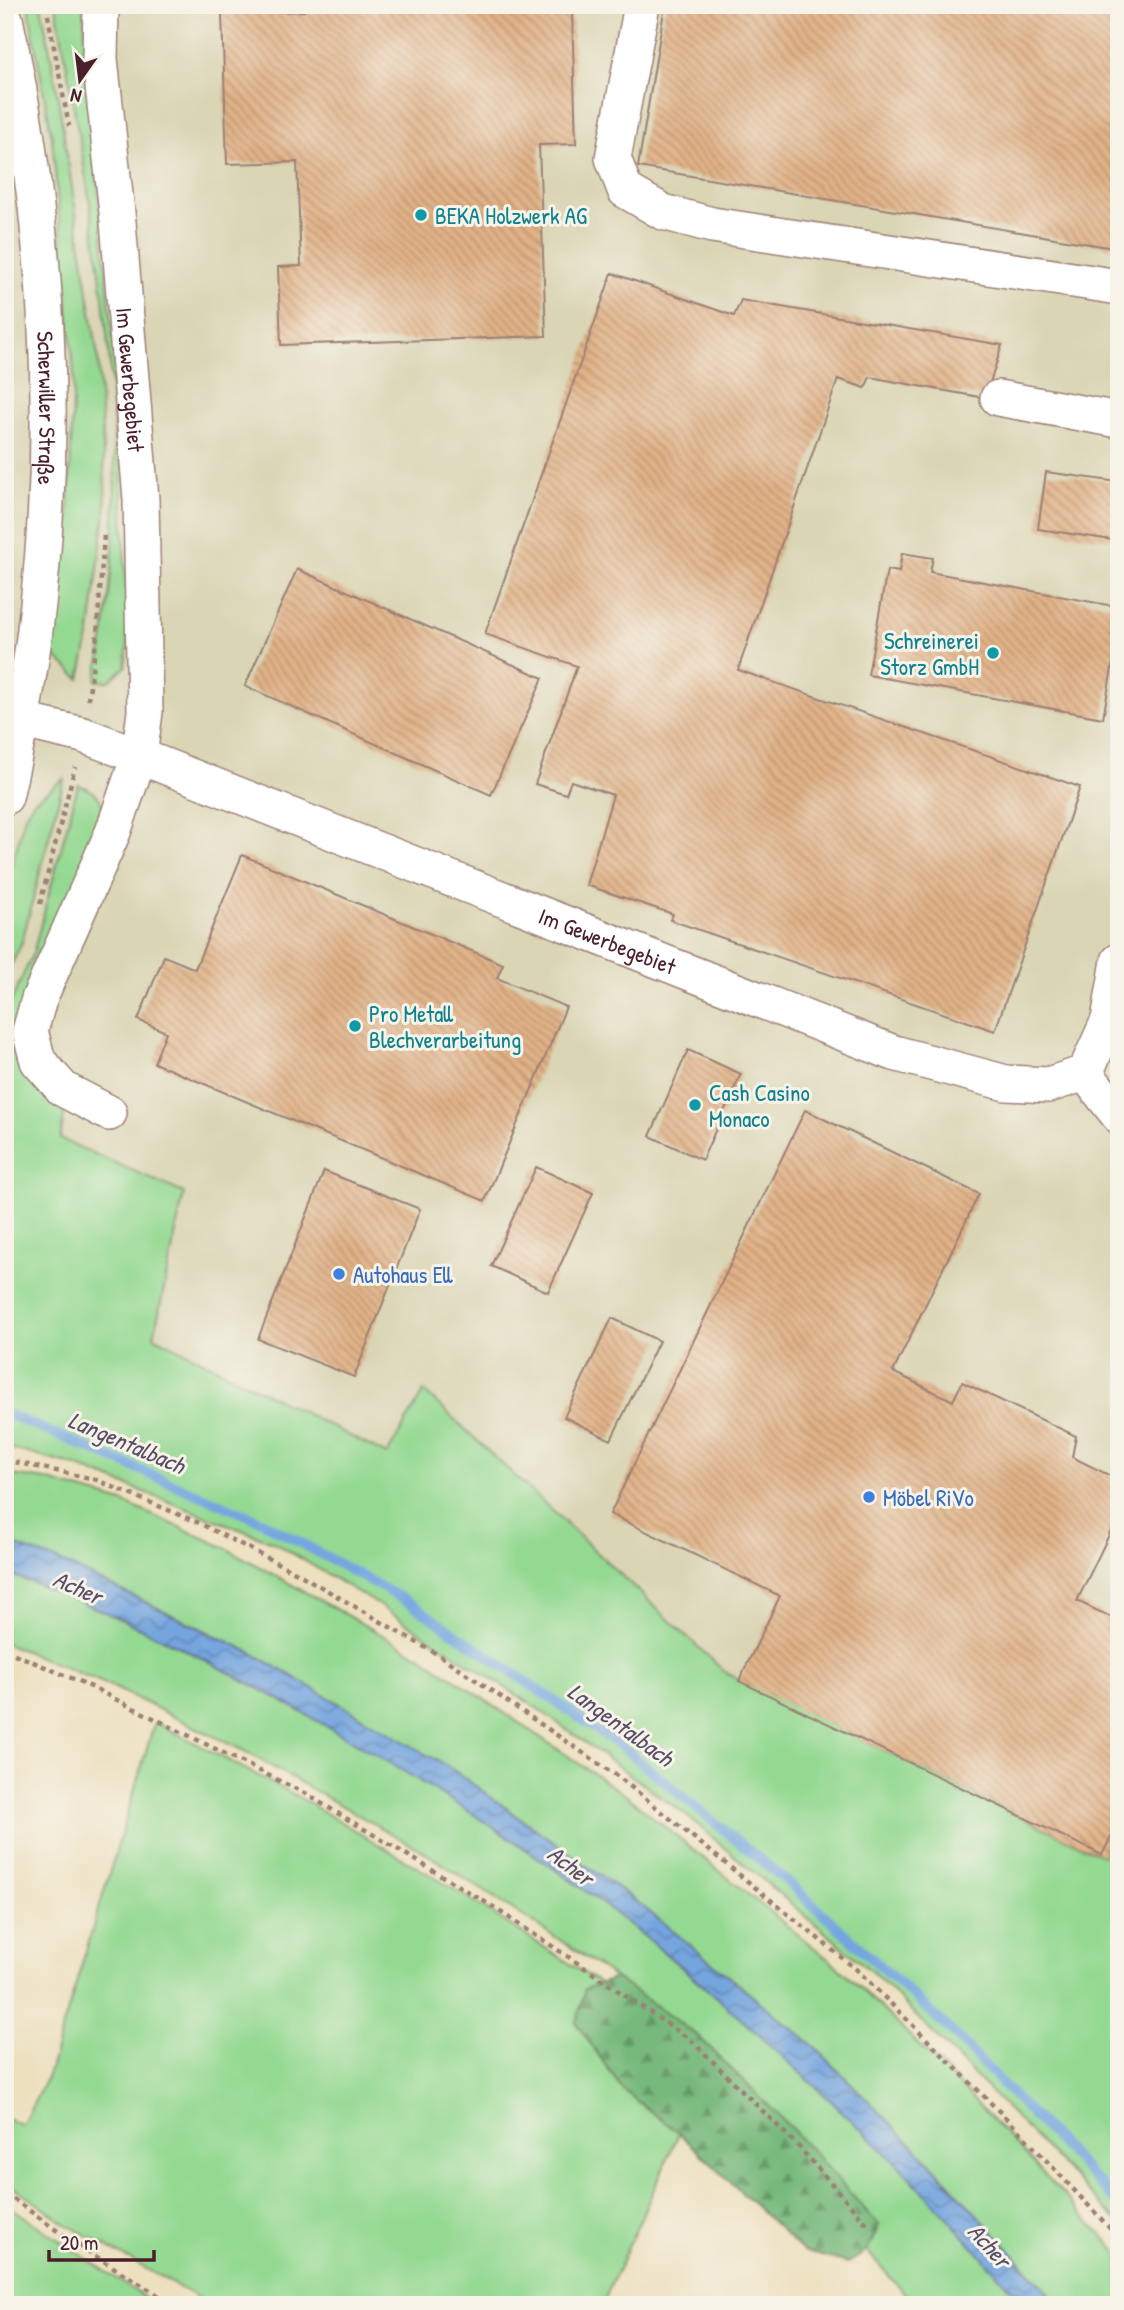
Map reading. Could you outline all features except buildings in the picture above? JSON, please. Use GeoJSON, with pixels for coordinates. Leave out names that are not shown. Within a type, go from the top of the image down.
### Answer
{"type":"FeatureCollection","features":[{"type":"Feature","properties":{"kind":"street","name":"Im Gewerbegebiet"},"geometry":{"type":"LineString","coordinates":[[101,5],[100,59],[118,222],[141,499],[145,712],[139,756],[113,832],[39,999],[30,1031],[38,1060],[63,1089],[109,1113]]}},
{"type":"Feature","properties":{"kind":"street"},"geometry":{"type":"LineString","coordinates":[[642,5],[613,158],[625,190],[663,212],[712,225],[1119,287]]}},
{"type":"Feature","properties":{"kind":"street","name":"Scherwiller Straße"},"geometry":{"type":"LineString","coordinates":[[5,19],[25,112],[45,289],[46,502],[42,577],[23,721],[5,797]]}},
{"type":"Feature","properties":{"kind":"street"},"geometry":{"type":"LineString","coordinates":[[998,398],[1119,419]]}},
{"type":"Feature","properties":{"kind":"street","name":"Im Gewerbegebiet"},"geometry":{"type":"LineString","coordinates":[[23,721],[83,735],[139,756],[894,1053],[1006,1083],[1048,1085],[1085,1073]]}},
{"type":"Feature","properties":{"kind":"street"},"geometry":{"type":"LineString","coordinates":[[1119,961],[1109,1020],[1085,1073],[1119,1116]]}},
{"type":"Feature","properties":{"kind":"path"},"geometry":{"type":"LineString","coordinates":[[5,1460],[94,1479],[197,1522],[297,1573],[442,1657],[620,1778],[857,1970],[1015,2127],[1119,2238]]}},
{"type":"Feature","properties":{"kind":"path"},"geometry":{"type":"LineString","coordinates":[[5,1650],[83,1683],[306,1794],[490,1905],[577,1962],[692,2041],[799,2147],[870,2227]]}},
{"type":"Feature","properties":{"kind":"path"},"geometry":{"type":"LineString","coordinates":[[5,2193],[70,2240],[174,2305]]}},
{"type":"Feature","properties":{"kind":"shaded area"},"geometry":{"type":"Polygon","coordinates":[[[5,5],[1119,5],[1119,1822],[1102,1856],[727,1674],[424,1391],[388,1455],[154,1336],[184,1193],[60,1139],[29,1074],[5,1038],[5,5]]]}},
{"type":"Feature","properties":{"kind":"green space"},"geometry":{"type":"Polygon","coordinates":[[[28,5],[41,5],[56,84],[98,357],[106,505],[90,632],[80,679],[51,653],[50,625],[68,528],[74,373],[52,138],[28,5]]]}},
{"type":"Feature","properties":{"kind":"green space"},"geometry":{"type":"Polygon","coordinates":[[[56,5],[83,5],[91,121],[118,386],[128,646],[125,667],[109,681],[96,681],[109,597],[115,512],[114,427],[108,342],[98,257],[56,5]]]}},
{"type":"Feature","properties":{"kind":"green space"},"geometry":{"type":"Polygon","coordinates":[[[64,779],[22,942],[5,978],[5,894],[25,815],[34,801],[64,779]]]}},
{"type":"Feature","properties":{"kind":"green space"},"geometry":{"type":"Polygon","coordinates":[[[78,785],[97,795],[105,814],[29,1074],[65,1110],[60,1139],[184,1193],[154,1336],[387,1455],[424,1391],[727,1674],[1102,1856],[1119,1822],[1119,2223],[878,1977],[686,1815],[541,1711],[374,1602],[273,1542],[79,1467],[5,1447],[5,1014],[33,954],[78,785]]]}},
{"type":"Feature","properties":{"kind":"green space"},"geometry":{"type":"Polygon","coordinates":[[[12,1475],[46,1480],[123,1502],[224,1547],[422,1657],[628,1797],[843,1971],[948,2073],[1119,2253],[1119,2305],[1059,2305],[935,2168],[816,2048],[636,1901],[453,1770],[252,1653],[59,1561],[5,1542],[5,1477],[12,1475]]]}},
{"type":"Feature","properties":{"kind":"green space"},"geometry":{"type":"Polygon","coordinates":[[[5,1573],[127,1622],[283,1701],[453,1801],[580,1887],[660,1949],[838,2108],[913,2180],[1025,2305],[915,2305],[867,2251],[879,2225],[698,2036],[572,1948],[424,1852],[246,1752],[111,1686],[5,1643],[5,1573]]]}},
{"type":"Feature","properties":{"kind":"green space"},"geometry":{"type":"Polygon","coordinates":[[[155,1722],[297,1796],[459,1892],[601,1984],[585,1989],[623,2090],[679,2133],[602,2305],[211,2305],[66,2224],[5,2181],[5,2117],[22,2126],[49,2073],[155,1722]]]}},
{"type":"Feature","properties":{"kind":"green space"},"geometry":{"type":"Polygon","coordinates":[[[616,1978],[698,2036],[794,2131],[879,2225],[867,2251],[848,2263],[803,2251],[679,2133],[623,2090],[576,2023],[585,1989],[616,1978]]]}},
{"type":"Feature","properties":{"kind":"green space"},"geometry":{"type":"Polygon","coordinates":[[[5,2204],[156,2305],[16,2305],[5,2295],[5,2204]]]}},
{"type":"Feature","properties":{"kind":"water","name":"Acher"},"geometry":{"type":"Polygon","coordinates":[[[5,1542],[59,1561],[252,1653],[453,1770],[636,1901],[816,2048],[935,2168],[1059,2305],[1025,2305],[913,2180],[838,2108],[660,1949],[580,1887],[453,1801],[283,1701],[127,1622],[5,1573],[5,1542]]]}},
{"type":"Feature","properties":{"kind":"waterway","name":"Langentalbach"},"geometry":{"type":"LineString","coordinates":[[5,1413],[261,1521],[410,1603],[621,1746],[789,1883],[946,2026],[1119,2204]]}},
{"type":"Feature","properties":{"kind":"place","name":"BEKA Holzwerk AG"},"geometry":{"type":"Point","coordinates":[421,215]}},
{"type":"Feature","properties":{"kind":"place","name":"Schreinerei Storz GmbH"},"geometry":{"type":"Point","coordinates":[993,653]}},
{"type":"Feature","properties":{"kind":"place","name":"Pro Metall Blechverarbeitung"},"geometry":{"type":"Point","coordinates":[355,1026]}},
{"type":"Feature","properties":{"kind":"place","name":"Cash Casino Monaco"},"geometry":{"type":"Point","coordinates":[695,1105]}},
{"type":"Feature","properties":{"kind":"place","name":"Autohaus Ell"},"geometry":{"type":"Point","coordinates":[339,1274]}},
{"type":"Feature","properties":{"kind":"place","name":"Möbel RiVo"},"geometry":{"type":"Point","coordinates":[869,1497]}}]}
